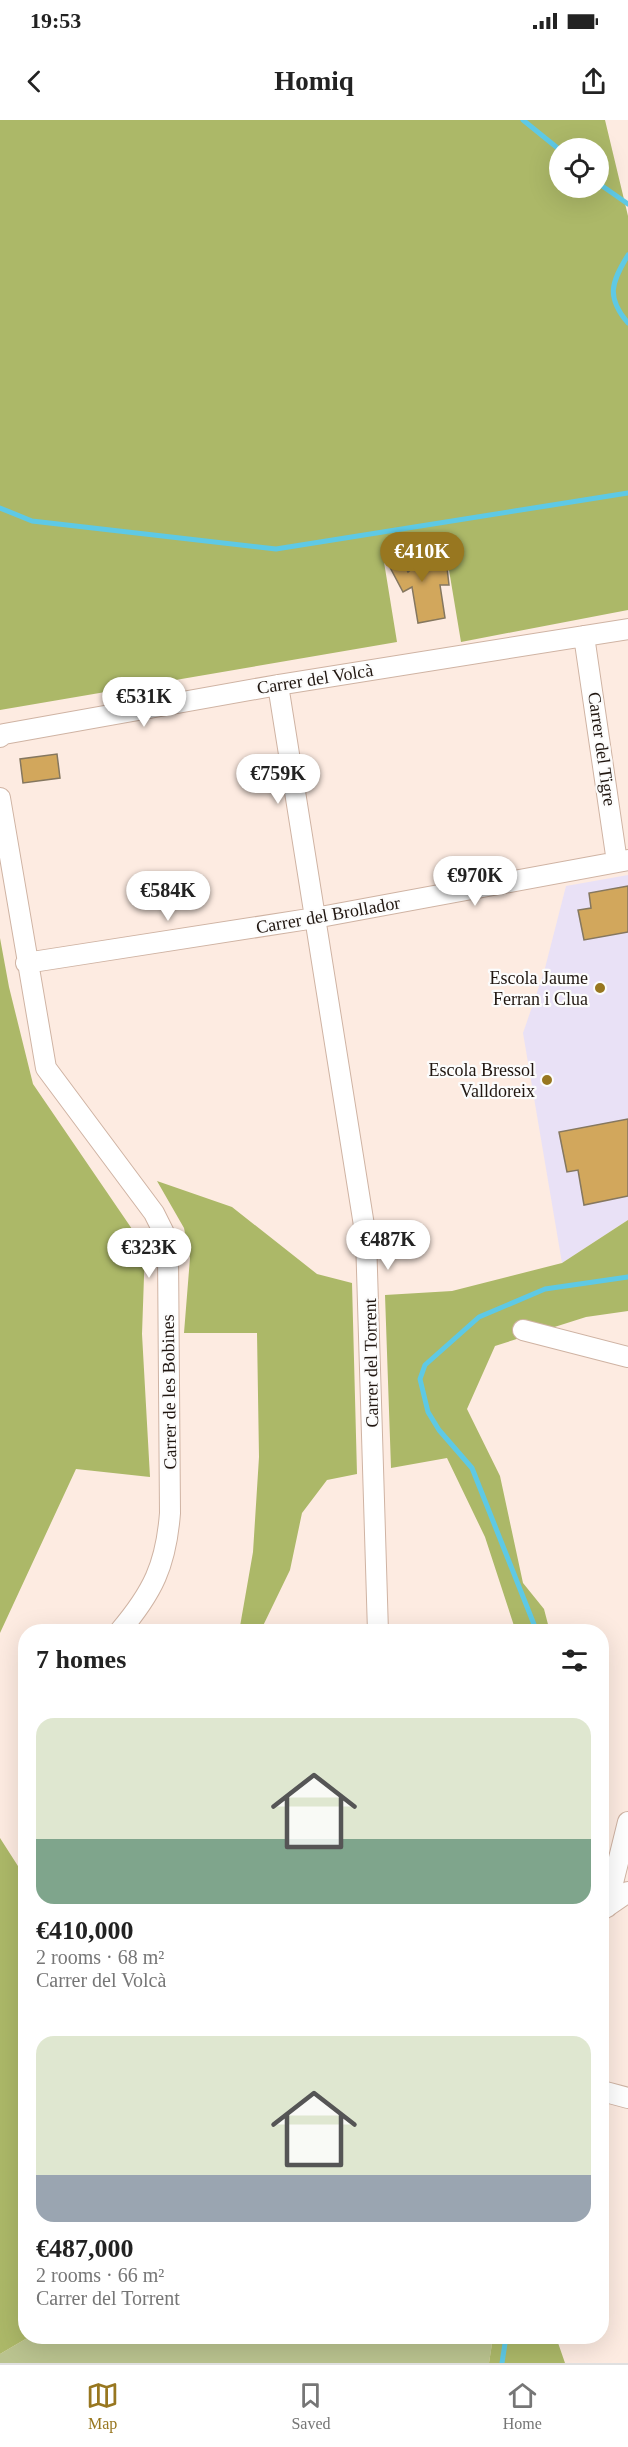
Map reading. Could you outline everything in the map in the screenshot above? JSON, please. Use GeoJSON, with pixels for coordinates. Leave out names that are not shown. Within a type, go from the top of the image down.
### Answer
{"type":"FeatureCollection","features":[{"type":"Feature","properties":{"kind":"street","name":"Carrer del Volcà"},"geometry":{"type":"LineString","coordinates":[[2,735],[278,685],[628,629]]}},
{"type":"Feature","properties":{"kind":"street","name":"Carrer del Tigre"},"geometry":{"type":"LineString","coordinates":[[584,636],[623,861]]}},
{"type":"Feature","properties":{"kind":"street","name":"Carrer del Torrent"},"geometry":{"type":"LineString","coordinates":[[278,685],[369,1266],[378,1624]]}},
{"type":"Feature","properties":{"kind":"street","name":"Carrer de les Bobines"},"geometry":{"type":"LineString","coordinates":[[0,798],[26,963],[46,1068],[154,1212],[164,1233],[168,1253],[170,1513],[167,1541],[162,1564],[149,1591],[125,1624]]}},
{"type":"Feature","properties":{"kind":"street","name":"Carrer del Brollador"},"geometry":{"type":"LineString","coordinates":[[26,963],[315,918],[623,861]]}},
{"type":"Feature","properties":{"kind":"street"},"geometry":{"type":"LineString","coordinates":[[524,1330],[628,1357]]}},
{"type":"Feature","properties":{"kind":"street"},"geometry":{"type":"LineString","coordinates":[[609,1891],[628,1822]]}},
{"type":"Feature","properties":{"kind":"street"},"geometry":{"type":"LineString","coordinates":[[609,1905],[628,1892]]}},
{"type":"Feature","properties":{"kind":"street"},"geometry":{"type":"LineString","coordinates":[[609,2093],[628,2098]]}},
{"type":"Feature","properties":{"kind":"shaded area"},"geometry":{"type":"Polygon","coordinates":[[[628,875],[628,1220],[562,1263],[523,1033],[544,972],[566,886],[628,875]]]}},
{"type":"Feature","properties":{"kind":"green space"},"geometry":{"type":"Polygon","coordinates":[[[0,120],[605,120],[628,216],[628,610],[461,642],[445,546],[384,562],[397,642],[0,710],[0,120]]]}},
{"type":"Feature","properties":{"kind":"green space"},"geometry":{"type":"Polygon","coordinates":[[[0,938],[9,987],[33,1084],[145,1248],[142,1334],[150,1477],[76,1469],[0,1633],[0,938]]]}},
{"type":"Feature","properties":{"kind":"green space"},"geometry":{"type":"Polygon","coordinates":[[[157,1181],[232,1207],[317,1274],[352,1283],[357,1474],[327,1480],[302,1513],[290,1570],[264,1624],[240,1624],[253,1552],[259,1457],[257,1333],[184,1333],[190,1258],[184,1228],[157,1181]]]}},
{"type":"Feature","properties":{"kind":"green space"},"geometry":{"type":"Polygon","coordinates":[[[628,1220],[628,1311],[586,1317],[495,1346],[467,1409],[500,1476],[523,1583],[544,1609],[548,1624],[513,1624],[485,1537],[447,1458],[391,1468],[385,1295],[452,1291],[562,1263],[628,1220]]]}},
{"type":"Feature","properties":{"kind":"green space"},"geometry":{"type":"Polygon","coordinates":[[[0,1838],[18,1866],[18,2343],[0,2354],[0,1838]]]}},
{"type":"Feature","properties":{"kind":"green space"},"geometry":{"type":"Polygon","coordinates":[[[18,2343],[492,2344],[489,2363],[0,2363],[0,2354],[18,2343]]]}},
{"type":"Feature","properties":{"kind":"green space"},"geometry":{"type":"Polygon","coordinates":[[[492,2344],[558,2344],[565,2363],[489,2363],[492,2344]]]}},
{"type":"Feature","properties":{"kind":"building"},"geometry":{"type":"Polygon","coordinates":[[[395,548],[408,572],[428,555],[439,551],[447,568],[449,585],[440,585],[445,618],[418,623],[412,587],[403,592],[383,554],[395,548]]]}},
{"type":"Feature","properties":{"kind":"building"},"geometry":{"type":"Polygon","coordinates":[[[57,754],[60,778],[23,783],[20,759],[57,754]]]}},
{"type":"Feature","properties":{"kind":"building"},"geometry":{"type":"Polygon","coordinates":[[[628,886],[628,932],[584,940],[578,910],[591,908],[589,893],[628,886]]]}},
{"type":"Feature","properties":{"kind":"building"},"geometry":{"type":"Polygon","coordinates":[[[628,1119],[628,1196],[584,1205],[578,1170],[567,1172],[559,1132],[628,1119]]]}},
{"type":"Feature","properties":{"kind":"waterway"},"geometry":{"type":"LineString","coordinates":[[523,120],[549,141]]}},
{"type":"Feature","properties":{"kind":"waterway"},"geometry":{"type":"LineString","coordinates":[[609,191],[628,204]]}},
{"type":"Feature","properties":{"kind":"waterway"},"geometry":{"type":"LineString","coordinates":[[628,255],[613,290],[616,305],[628,323]]}},
{"type":"Feature","properties":{"kind":"waterway"},"geometry":{"type":"LineString","coordinates":[[0,508],[32,521],[276,549],[628,493]]}},
{"type":"Feature","properties":{"kind":"waterway"},"geometry":{"type":"LineString","coordinates":[[534,1624],[472,1468],[439,1430],[428,1412],[420,1379],[425,1365],[479,1317],[545,1289],[628,1277]]}},
{"type":"Feature","properties":{"kind":"waterway"},"geometry":{"type":"LineString","coordinates":[[502,2363],[505,2344]]}},
{"type":"Feature","properties":{"kind":"place","name":"Escola Jaume Ferran i Clua"},"geometry":{"type":"Point","coordinates":[600,988]}},
{"type":"Feature","properties":{"kind":"place","name":"Escola Bressol Valldoreix"},"geometry":{"type":"Point","coordinates":[547,1080]}}]}
